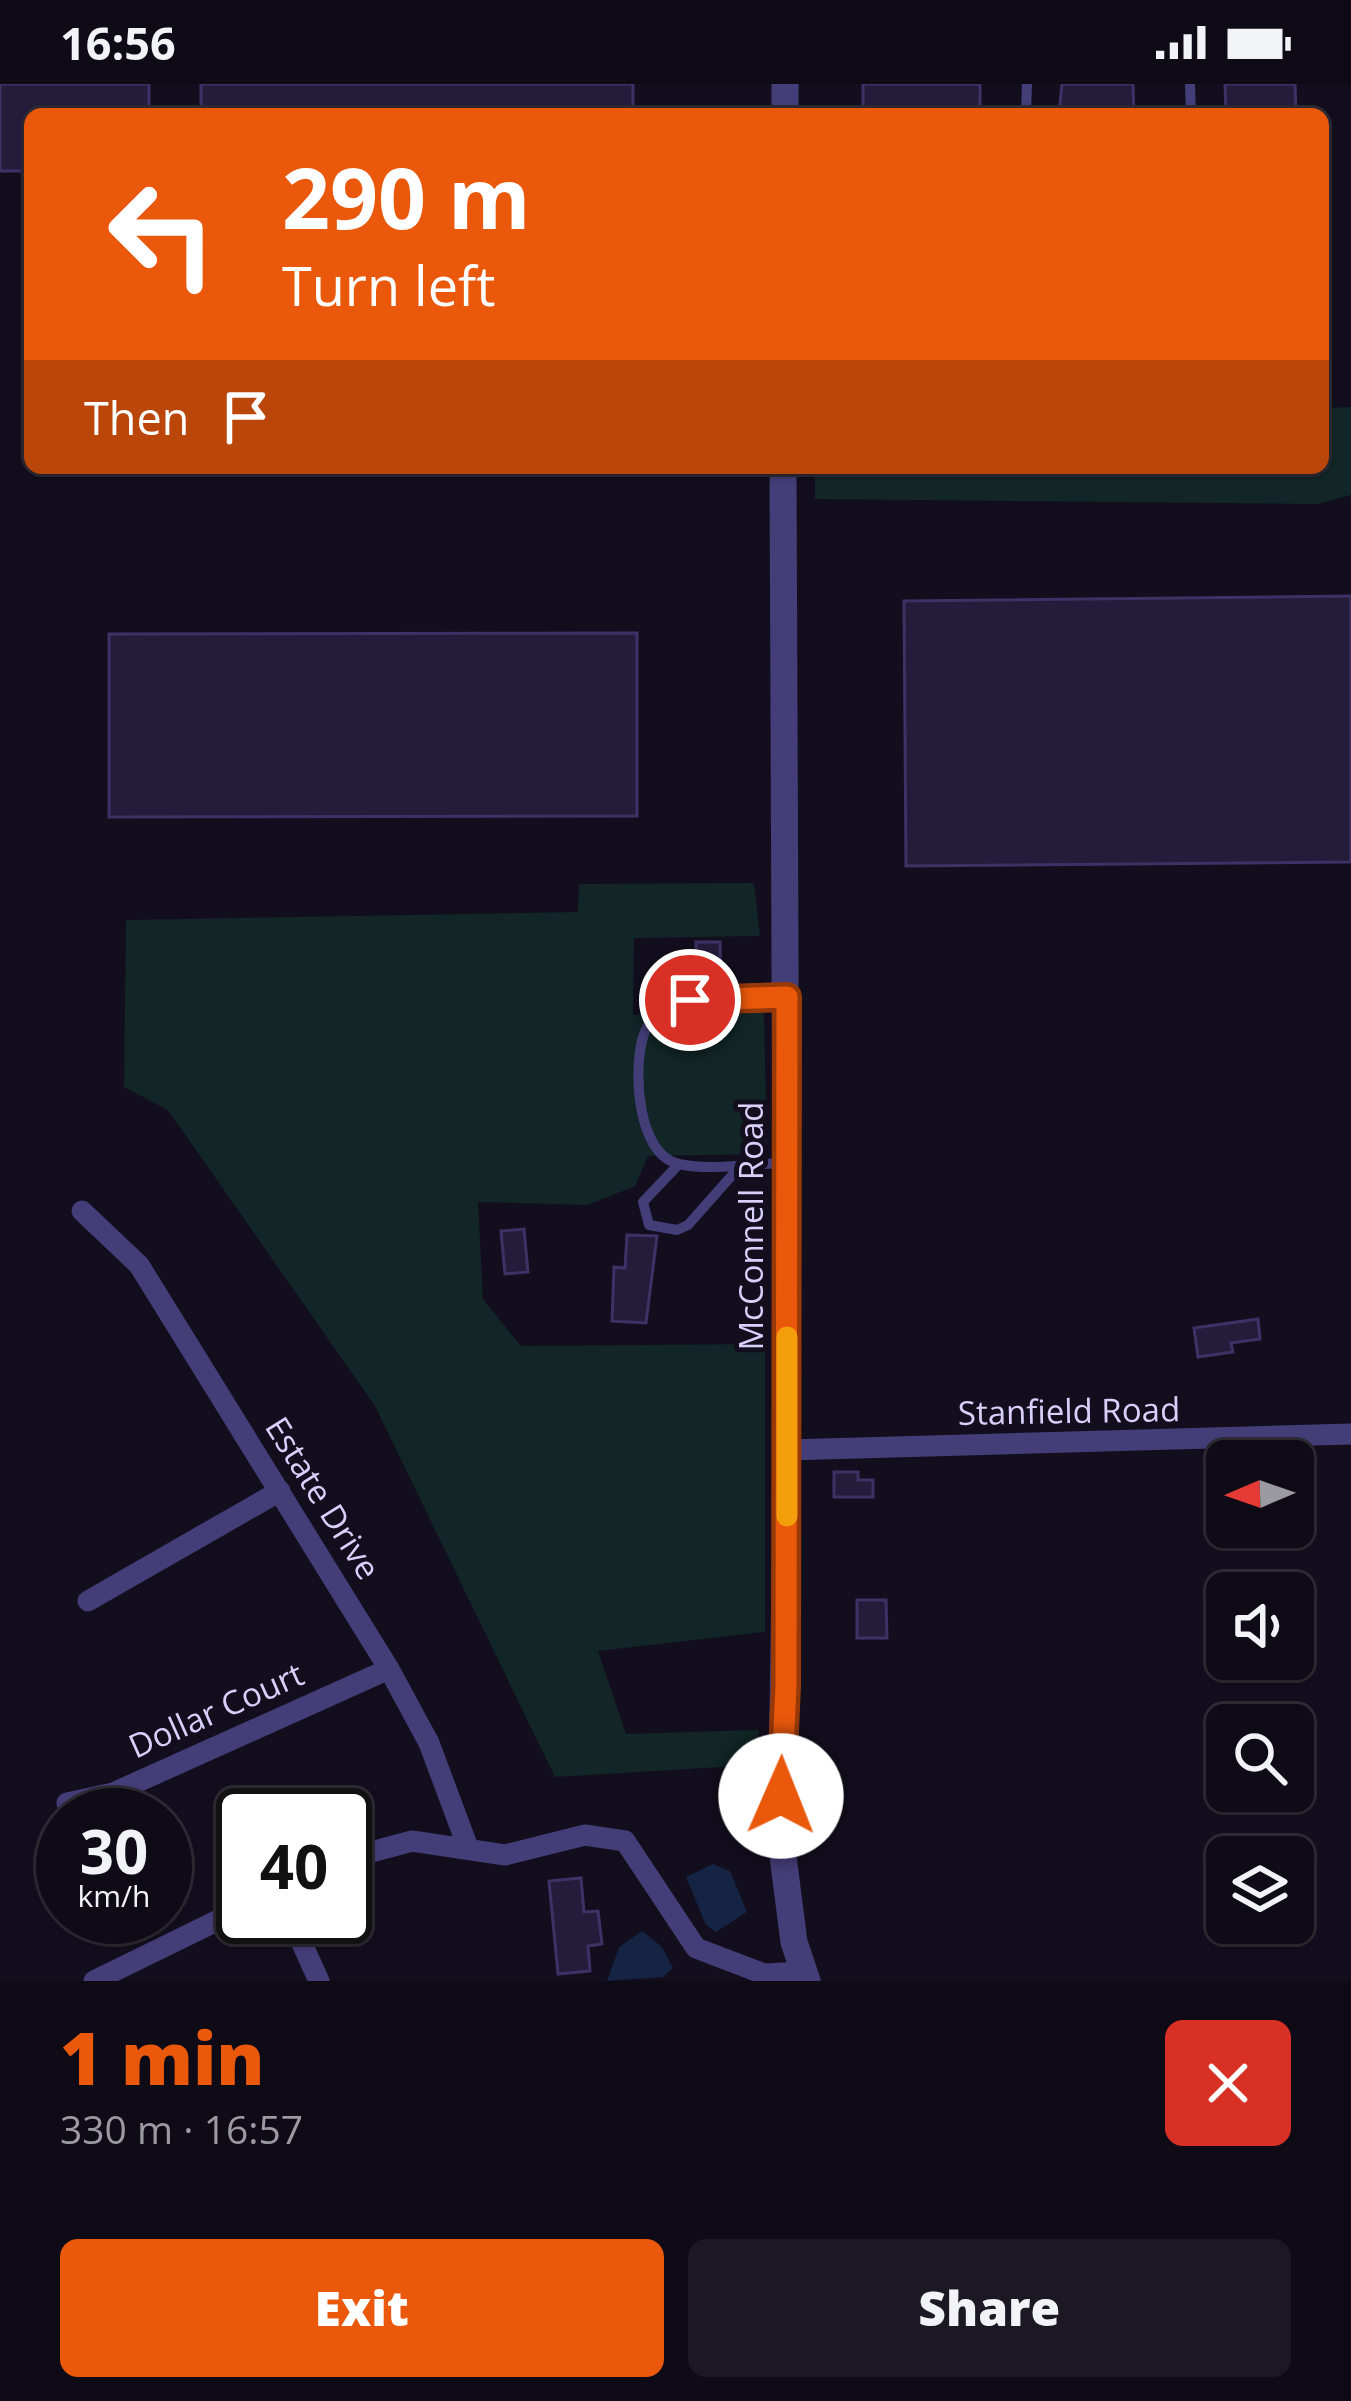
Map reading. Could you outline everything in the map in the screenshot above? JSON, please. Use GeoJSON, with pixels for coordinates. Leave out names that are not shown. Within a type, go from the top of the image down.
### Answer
{"type":"FeatureCollection","features":[{"type":"Feature","properties":{"kind":"street","name":"McConnell Road"},"geometry":{"type":"LineString","coordinates":[[783,474],[788,1450],[781,1841],[805,1976]]}},
{"type":"Feature","properties":{"kind":"street","name":"Estate Drive"},"geometry":{"type":"LineString","coordinates":[[82,1211],[139,1265],[389,1669],[429,1743],[466,1845]]}},
{"type":"Feature","properties":{"kind":"street","name":"Stanfield Road"},"geometry":{"type":"LineString","coordinates":[[788,1450],[1351,1434]]}},
{"type":"Feature","properties":{"kind":"street"},"geometry":{"type":"LineString","coordinates":[[88,1600],[280,1491]]}},
{"type":"Feature","properties":{"kind":"street","name":"Dollar Court"},"geometry":{"type":"LineString","coordinates":[[124,1788],[389,1669]]}},
{"type":"Feature","properties":{"kind":"street"},"geometry":{"type":"LineString","coordinates":[[372,1852],[412,1841],[466,1845],[505,1855],[585,1835],[625,1841],[696,1948],[764,1974],[805,1976]]}},
{"type":"Feature","properties":{"kind":"street"},"geometry":{"type":"LineString","coordinates":[[98,1980],[216,1922]]}},
{"type":"Feature","properties":{"kind":"street"},"geometry":{"type":"LineString","coordinates":[[302,1944],[319,1981]]}},
{"type":"Feature","properties":{"kind":"lane"},"geometry":{"type":"LineString","coordinates":[[787,997],[660,1003],[643,1036],[642,1100],[661,1156],[679,1164],[787,1163]]}},
{"type":"Feature","properties":{"kind":"lane"},"geometry":{"type":"LineString","coordinates":[[679,1164],[643,1202],[649,1225],[677,1230],[688,1225],[742,1164]]}},
{"type":"Feature","properties":{"kind":"green space"},"geometry":{"type":"Polygon","coordinates":[[[1351,407],[1351,495],[1319,504],[815,499],[815,474],[1329,474],[1329,408],[1351,407]]]}},
{"type":"Feature","properties":{"kind":"green space"},"geometry":{"type":"Polygon","coordinates":[[[754,883],[760,936],[634,938],[633,1015],[764,1013],[767,1154],[648,1156],[635,1186],[588,1205],[478,1202],[483,1299],[521,1346],[765,1344],[765,1632],[598,1651],[626,1734],[759,1730],[754,1765],[555,1777],[375,1406],[168,1110],[124,1087],[126,920],[578,912],[579,884],[754,883]]]}},
{"type":"Feature","properties":{"kind":"water"},"geometry":{"type":"Polygon","coordinates":[[[713,1864],[730,1871],[747,1912],[716,1932],[706,1925],[686,1877],[713,1864]]]}},
{"type":"Feature","properties":{"kind":"water"},"geometry":{"type":"Polygon","coordinates":[[[642,1931],[662,1947],[673,1968],[663,1977],[607,1981],[619,1947],[642,1931]]]}},
{"type":"Feature","properties":{"kind":"building"},"geometry":{"type":"Polygon","coordinates":[[[0,84],[149,84],[149,108],[24,108],[24,171],[0,171],[0,84]]]}},
{"type":"Feature","properties":{"kind":"building"},"geometry":{"type":"Polygon","coordinates":[[[201,84],[633,84],[633,108],[201,108],[201,84]]]}},
{"type":"Feature","properties":{"kind":"building"},"geometry":{"type":"Polygon","coordinates":[[[863,84],[980,84],[980,108],[863,108],[863,84]]]}},
{"type":"Feature","properties":{"kind":"building"},"geometry":{"type":"Polygon","coordinates":[[[1062,84],[1133,84],[1134,108],[1060,108],[1062,84]]]}},
{"type":"Feature","properties":{"kind":"building"},"geometry":{"type":"Polygon","coordinates":[[[1225,84],[1295,84],[1296,108],[1226,108],[1225,84]]]}},
{"type":"Feature","properties":{"kind":"building"},"geometry":{"type":"Polygon","coordinates":[[[1351,596],[1351,862],[906,866],[904,601],[1351,596]]]}},
{"type":"Feature","properties":{"kind":"building"},"geometry":{"type":"Polygon","coordinates":[[[637,633],[637,816],[109,817],[109,634],[637,633]]]}},
{"type":"Feature","properties":{"kind":"building"},"geometry":{"type":"Polygon","coordinates":[[[696,942],[720,942],[721,991],[697,992],[696,942]]]}},
{"type":"Feature","properties":{"kind":"building"},"geometry":{"type":"Polygon","coordinates":[[[524,1229],[528,1272],[505,1274],[501,1231],[524,1229]]]}},
{"type":"Feature","properties":{"kind":"building"},"geometry":{"type":"Polygon","coordinates":[[[627,1235],[657,1236],[646,1323],[612,1321],[614,1267],[625,1268],[627,1235]]]}},
{"type":"Feature","properties":{"kind":"building"},"geometry":{"type":"Polygon","coordinates":[[[1258,1319],[1260,1339],[1231,1343],[1233,1352],[1198,1357],[1194,1328],[1258,1319]]]}},
{"type":"Feature","properties":{"kind":"building"},"geometry":{"type":"Polygon","coordinates":[[[834,1472],[858,1472],[858,1480],[873,1480],[873,1497],[834,1497],[834,1472]]]}},
{"type":"Feature","properties":{"kind":"building"},"geometry":{"type":"Polygon","coordinates":[[[857,1600],[886,1600],[887,1638],[857,1638],[857,1600]]]}},
{"type":"Feature","properties":{"kind":"building"},"geometry":{"type":"Polygon","coordinates":[[[581,1878],[584,1912],[598,1911],[602,1944],[588,1946],[590,1971],[558,1974],[549,1881],[581,1878]]]}},
{"type":"Feature","properties":{"kind":"slow traffic"},"geometry":{"type":"LineString","coordinates":[[787,1337],[787,1516]]}},
{"type":"Feature","properties":{"kind":"route"},"geometry":{"type":"LineString","coordinates":[[690,1000],[787,997],[788,1450],[781,1796]]}}]}
